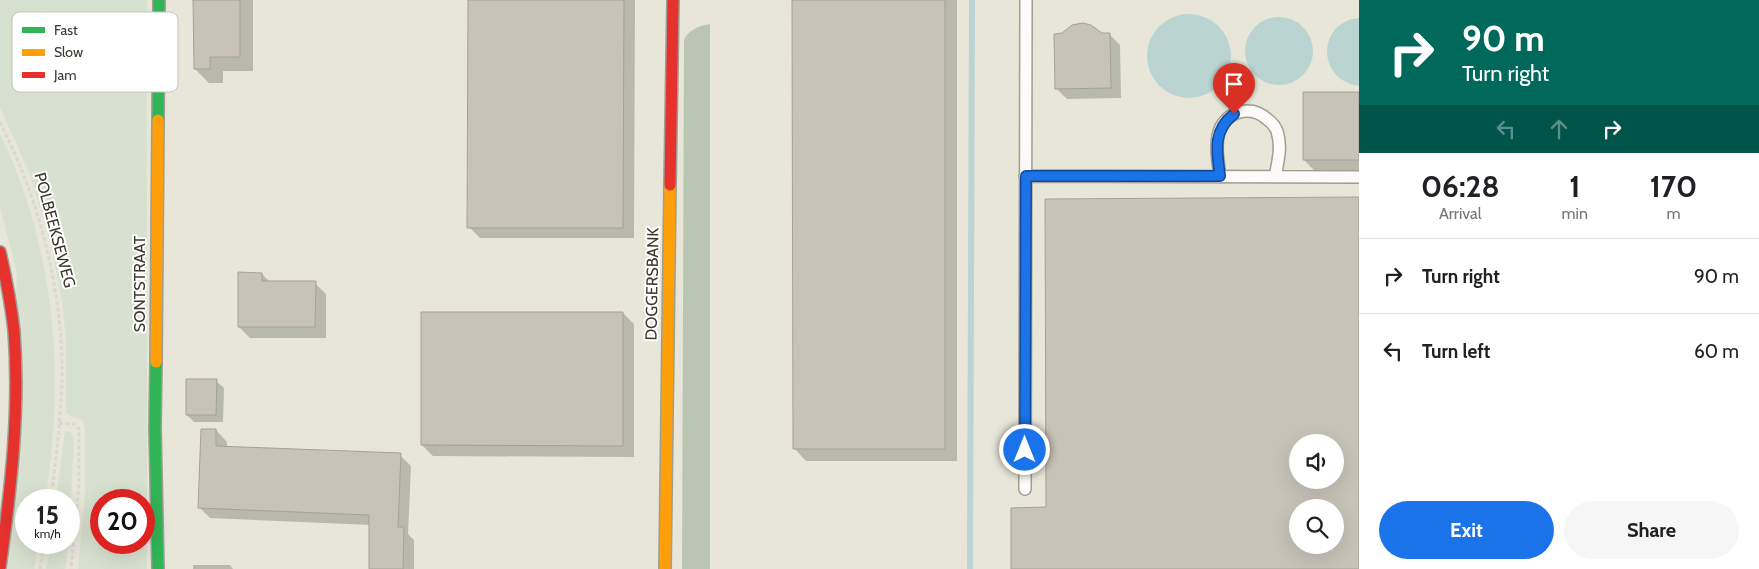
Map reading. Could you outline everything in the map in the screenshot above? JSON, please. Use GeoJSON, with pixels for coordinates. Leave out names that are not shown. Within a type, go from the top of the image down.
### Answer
{"type":"FeatureCollection","features":[{"type":"Feature","properties":{"kind":"street","name":"DOGGERSBANK"},"geometry":{"type":"LineString","coordinates":[[665,569],[673,0]]}},
{"type":"Feature","properties":{"kind":"street","name":"SONTSTRAAT"},"geometry":{"type":"LineString","coordinates":[[158,92],[155,399],[158,569]]}},
{"type":"Feature","properties":{"kind":"street"},"geometry":{"type":"LineString","coordinates":[[0,252],[12,311],[16,358],[13,460],[0,567]]}},
{"type":"Feature","properties":{"kind":"lane"},"geometry":{"type":"LineString","coordinates":[[1025,489],[1026,0]]}},
{"type":"Feature","properties":{"kind":"lane"},"geometry":{"type":"LineString","coordinates":[[1220,176],[1217,148],[1221,128],[1226,120],[1234,114],[1253,111],[1262,115],[1276,129],[1280,150],[1275,177]]}},
{"type":"Feature","properties":{"kind":"lane"},"geometry":{"type":"LineString","coordinates":[[1026,176],[1359,177]]}},
{"type":"Feature","properties":{"kind":"path","name":"POLBEEKSEWEG"},"geometry":{"type":"LineString","coordinates":[[0,122],[19,162],[29,189],[44,238],[57,305],[62,365],[59,423],[52,489]]}},
{"type":"Feature","properties":{"kind":"path"},"geometry":{"type":"LineString","coordinates":[[59,423],[75,424],[79,429],[79,484],[71,569]]}},
{"type":"Feature","properties":{"kind":"path"},"geometry":{"type":"LineString","coordinates":[[40,569],[42,554]]}},
{"type":"Feature","properties":{"kind":"green space"},"geometry":{"type":"Polygon","coordinates":[[[0,0],[147,0],[147,12],[12,12],[12,92],[147,92],[147,489],[90,489],[90,554],[147,554],[147,569],[78,569],[85,494],[85,429],[80,419],[66,413],[66,341],[63,308],[51,243],[29,172],[0,107],[0,0]]]}},
{"type":"Feature","properties":{"kind":"green space"},"geometry":{"type":"Polygon","coordinates":[[[710,24],[710,569],[682,569],[684,40],[695,29],[710,24]]]}},
{"type":"Feature","properties":{"kind":"green space"},"geometry":{"type":"Polygon","coordinates":[[[0,134],[19,177],[33,222],[44,267],[51,313],[55,407],[46,489],[15,489],[15,554],[36,554],[34,569],[7,569],[17,272],[0,208],[0,134]]]}},
{"type":"Feature","properties":{"kind":"green space"},"geometry":{"type":"Polygon","coordinates":[[[65,431],[71,433],[74,440],[71,489],[57,489],[65,431]]]}},
{"type":"Feature","properties":{"kind":"green space"},"geometry":{"type":"Polygon","coordinates":[[[49,554],[67,554],[65,569],[46,569],[49,554]]]}},
{"type":"Feature","properties":{"kind":"water"},"geometry":{"type":"Polygon","coordinates":[[[1189,14],[1205,17],[1224,33],[1228,40],[1231,56],[1228,72],[1212,91],[1205,95],[1189,98],[1173,95],[1154,79],[1150,72],[1147,56],[1150,40],[1166,21],[1173,17],[1189,14]]]}},
{"type":"Feature","properties":{"kind":"water"},"geometry":{"type":"Polygon","coordinates":[[[1279,17],[1292,20],[1303,27],[1310,38],[1313,51],[1310,64],[1303,75],[1292,82],[1279,85],[1266,82],[1255,75],[1248,64],[1245,51],[1248,38],[1255,27],[1266,20],[1279,17]]]}},
{"type":"Feature","properties":{"kind":"water"},"geometry":{"type":"Polygon","coordinates":[[[1359,18],[1359,86],[1345,82],[1335,73],[1329,63],[1327,51],[1329,40],[1335,29],[1345,22],[1359,18]]]}},
{"type":"Feature","properties":{"kind":"building"},"geometry":{"type":"Polygon","coordinates":[[[193,0],[240,0],[240,57],[210,57],[210,69],[194,69],[193,0]]]}},
{"type":"Feature","properties":{"kind":"building"},"geometry":{"type":"Polygon","coordinates":[[[468,0],[624,0],[623,228],[467,228],[468,0]]]}},
{"type":"Feature","properties":{"kind":"building"},"geometry":{"type":"Polygon","coordinates":[[[792,0],[945,0],[945,449],[793,449],[792,0]]]}},
{"type":"Feature","properties":{"kind":"building"},"geometry":{"type":"Polygon","coordinates":[[[1083,23],[1091,25],[1102,33],[1110,33],[1111,88],[1055,89],[1054,34],[1062,33],[1072,25],[1083,23]]]}},
{"type":"Feature","properties":{"kind":"building"},"geometry":{"type":"Polygon","coordinates":[[[1303,92],[1359,92],[1359,160],[1303,160],[1303,92]]]}},
{"type":"Feature","properties":{"kind":"building"},"geometry":{"type":"Polygon","coordinates":[[[1359,197],[1359,569],[1011,569],[1011,508],[1046,507],[1045,199],[1359,197]]]}},
{"type":"Feature","properties":{"kind":"building"},"geometry":{"type":"Polygon","coordinates":[[[238,272],[262,273],[262,281],[316,281],[315,327],[238,327],[238,272]]]}},
{"type":"Feature","properties":{"kind":"building"},"geometry":{"type":"Polygon","coordinates":[[[421,312],[623,312],[623,446],[421,445],[421,312]]]}},
{"type":"Feature","properties":{"kind":"building"},"geometry":{"type":"Polygon","coordinates":[[[186,379],[217,379],[216,415],[186,415],[186,379]]]}},
{"type":"Feature","properties":{"kind":"building"},"geometry":{"type":"Polygon","coordinates":[[[201,429],[216,429],[216,446],[401,453],[398,527],[404,527],[403,569],[369,569],[369,515],[198,508],[201,429]]]}},
{"type":"Feature","properties":{"kind":"waterway"},"geometry":{"type":"LineString","coordinates":[[970,569],[972,0]]}},
{"type":"Feature","properties":{"kind":"traffic: fast"},"geometry":{"type":"LineString","coordinates":[[159,0],[159,12]]}},
{"type":"Feature","properties":{"kind":"traffic: fast"},"geometry":{"type":"LineString","coordinates":[[158,92],[158,120]]}},
{"type":"Feature","properties":{"kind":"traffic: fast"},"geometry":{"type":"LineString","coordinates":[[156,362],[155,428],[158,569]]}},
{"type":"Feature","properties":{"kind":"traffic: slow"},"geometry":{"type":"LineString","coordinates":[[156,362],[158,120]]}},
{"type":"Feature","properties":{"kind":"traffic: slow"},"geometry":{"type":"LineString","coordinates":[[665,569],[670,185]]}},
{"type":"Feature","properties":{"kind":"traffic: jam"},"geometry":{"type":"LineString","coordinates":[[670,185],[673,0]]}},
{"type":"Feature","properties":{"kind":"traffic: jam"},"geometry":{"type":"LineString","coordinates":[[0,252],[14,331],[16,361],[11,479],[0,567]]}},
{"type":"Feature","properties":{"kind":"route"},"geometry":{"type":"LineString","coordinates":[[1025,450],[1026,176],[1220,176],[1217,148],[1218,137],[1226,120],[1234,114]]}}]}
